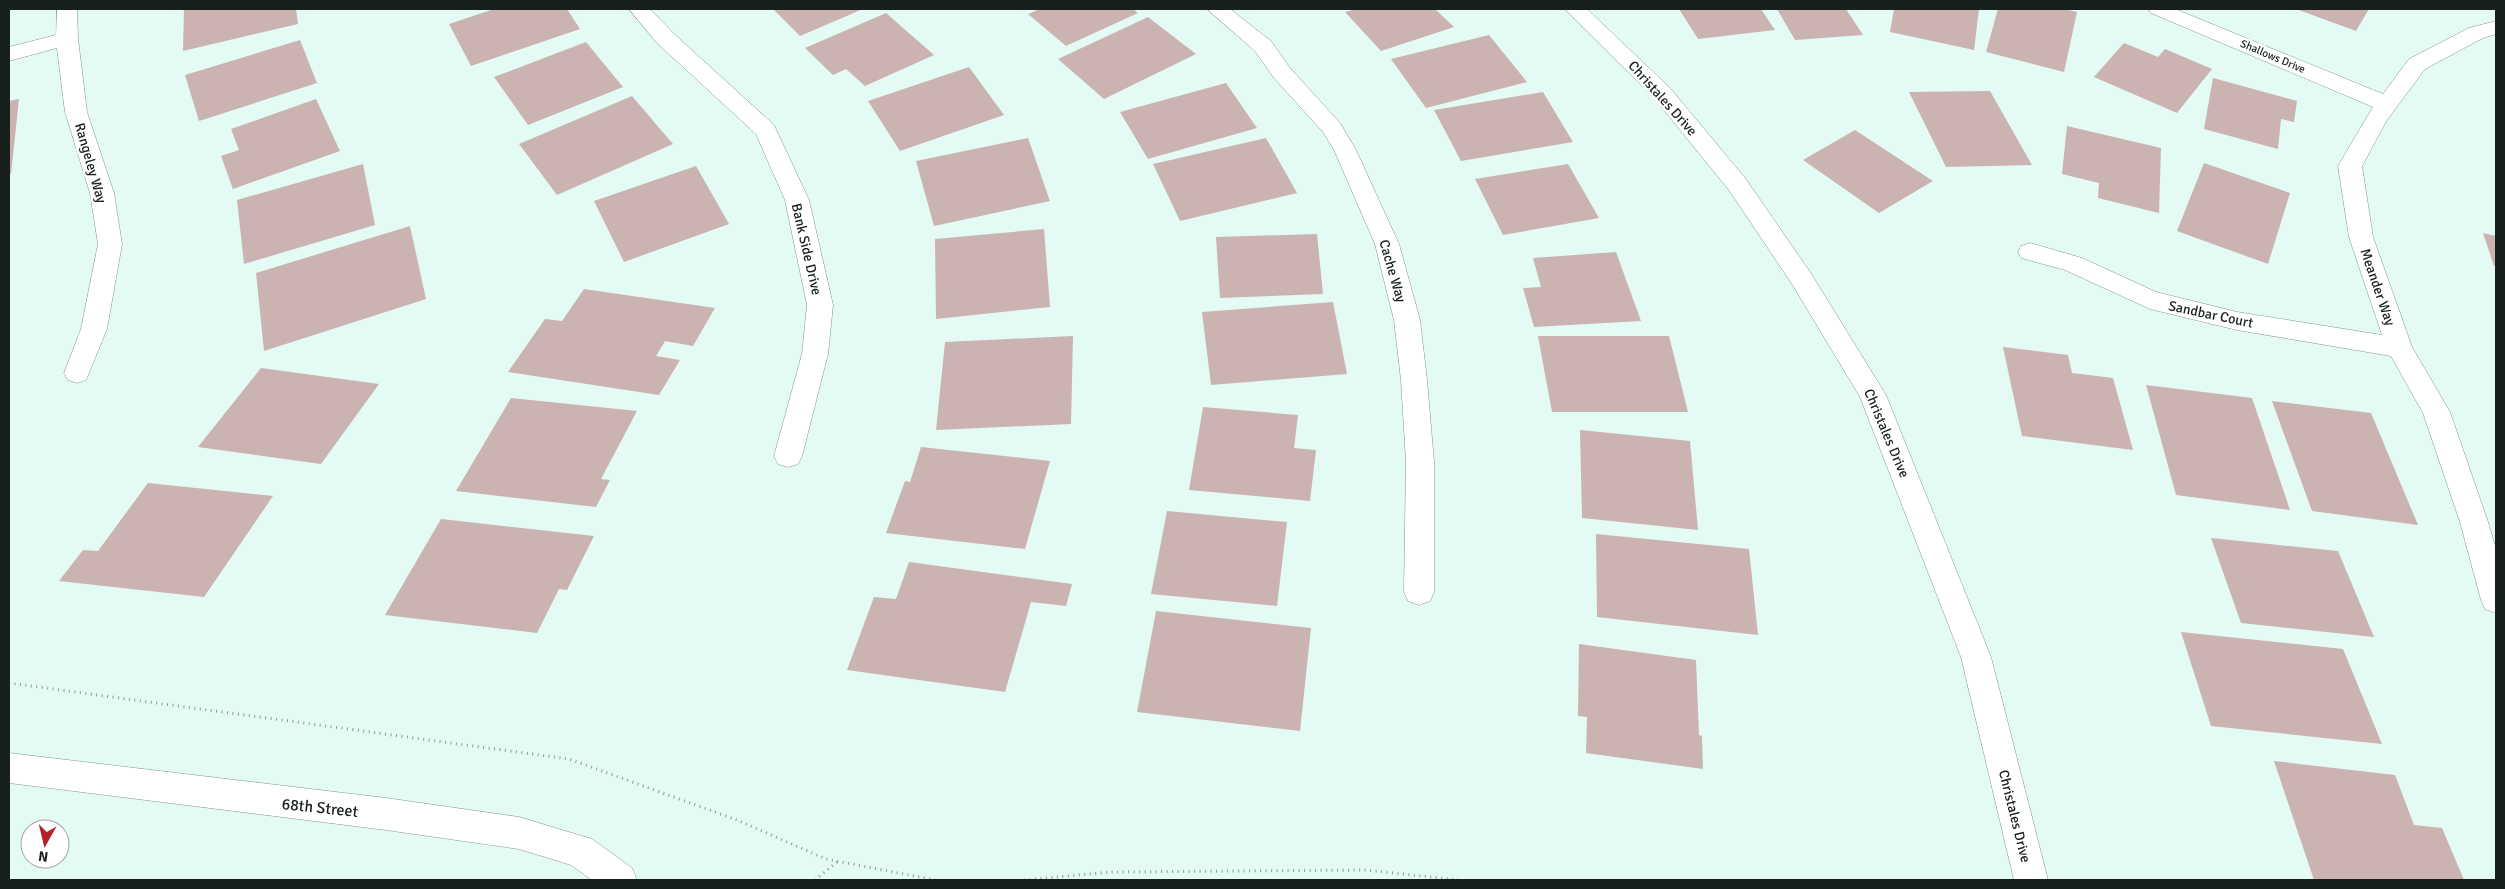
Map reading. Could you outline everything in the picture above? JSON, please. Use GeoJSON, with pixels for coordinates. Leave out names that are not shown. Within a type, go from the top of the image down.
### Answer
{"type":"FeatureCollection","features":[{"type":"Feature","properties":{"kind":"street","name":"Rangeley Way"},"geometry":{"type":"LineString","coordinates":[[67,9],[66,39],[76,112],[102,193],[110,244],[94,329],[76,373]]}},
{"type":"Feature","properties":{"kind":"street","name":"Bank Side Drive"},"geometry":{"type":"LineString","coordinates":[[639,9],[664,38],[766,130],[797,200],[820,305],[815,354],[788,456]]}},
{"type":"Feature","properties":{"kind":"street","name":"Cache Way"},"geometry":{"type":"LineString","coordinates":[[1216,9],[1263,46],[1282,73],[1332,128],[1345,150],[1387,244],[1407,320],[1414,380],[1420,462],[1419,592]]}},
{"type":"Feature","properties":{"kind":"street","name":"Christales Drive"},"geometry":{"type":"LineString","coordinates":[[1575,9],[1662,93],[1737,184],[1802,278],[1873,395],[1976,657],[2030,880]]}},
{"type":"Feature","properties":{"kind":"street","name":"Shallows Drive"},"geometry":{"type":"LineString","coordinates":[[2158,9],[2387,104]]}},
{"type":"Feature","properties":{"kind":"street","name":"Meander Way"},"geometry":{"type":"LineString","coordinates":[[2496,27],[2476,33],[2417,64],[2377,117],[2350,166],[2361,237],[2399,348],[2436,412],[2474,522],[2496,600]]}},
{"type":"Feature","properties":{"kind":"street"},"geometry":{"type":"LineString","coordinates":[[9,54],[66,39]]}},
{"type":"Feature","properties":{"kind":"street","name":"Sandbar Court"},"geometry":{"type":"LineString","coordinates":[[2030,252],[2073,264],[2150,300],[2237,321],[2399,348]]}},
{"type":"Feature","properties":{"kind":"street","name":"68th Street"},"geometry":{"type":"LineString","coordinates":[[9,768],[386,814],[519,833],[580,851],[620,880]]}},
{"type":"Feature","properties":{"kind":"path"},"geometry":{"type":"LineString","coordinates":[[9,682],[569,759],[737,820],[826,859],[935,880]]}},
{"type":"Feature","properties":{"kind":"path"},"geometry":{"type":"LineString","coordinates":[[815,880],[838,862]]}},
{"type":"Feature","properties":{"kind":"path"},"geometry":{"type":"LineString","coordinates":[[1024,880],[1111,872],[1366,870],[1459,880]]}},
{"type":"Feature","properties":{"kind":"building"},"geometry":{"type":"Polygon","coordinates":[[[184,9],[296,9],[298,24],[183,51],[184,9]]]}},
{"type":"Feature","properties":{"kind":"building"},"geometry":{"type":"Polygon","coordinates":[[[494,9],[567,9],[580,29],[471,66],[449,24],[494,9]]]}},
{"type":"Feature","properties":{"kind":"building"},"geometry":{"type":"Polygon","coordinates":[[[773,9],[863,9],[800,36],[773,9]]]}},
{"type":"Feature","properties":{"kind":"building"},"geometry":{"type":"Polygon","coordinates":[[[1040,9],[1133,9],[1138,13],[1066,46],[1028,14],[1040,9]]]}},
{"type":"Feature","properties":{"kind":"building"},"geometry":{"type":"Polygon","coordinates":[[[1356,9],[1435,9],[1454,27],[1381,51],[1345,12],[1356,9]]]}},
{"type":"Feature","properties":{"kind":"building"},"geometry":{"type":"Polygon","coordinates":[[[1679,9],[1761,9],[1775,30],[1698,39],[1679,9]]]}},
{"type":"Feature","properties":{"kind":"building"},"geometry":{"type":"Polygon","coordinates":[[[1777,9],[1846,9],[1863,35],[1795,40],[1777,9]]]}},
{"type":"Feature","properties":{"kind":"building"},"geometry":{"type":"Polygon","coordinates":[[[1894,9],[1979,9],[1974,50],[1890,32],[1894,9]]]}},
{"type":"Feature","properties":{"kind":"building"},"geometry":{"type":"Polygon","coordinates":[[[1998,9],[2064,9],[2077,12],[2064,72],[1986,52],[1998,9]]]}},
{"type":"Feature","properties":{"kind":"building"},"geometry":{"type":"Polygon","coordinates":[[[2296,9],[2369,9],[2356,31],[2296,9]]]}},
{"type":"Feature","properties":{"kind":"building"},"geometry":{"type":"Polygon","coordinates":[[[886,13],[934,55],[865,86],[846,69],[833,75],[805,48],[886,13]]]}},
{"type":"Feature","properties":{"kind":"building"},"geometry":{"type":"Polygon","coordinates":[[[1148,17],[1196,54],[1104,99],[1058,59],[1148,17]]]}},
{"type":"Feature","properties":{"kind":"building"},"geometry":{"type":"Polygon","coordinates":[[[1489,35],[1527,82],[1426,108],[1391,59],[1489,35]]]}},
{"type":"Feature","properties":{"kind":"building"},"geometry":{"type":"Polygon","coordinates":[[[300,40],[317,83],[199,121],[185,75],[300,40]]]}},
{"type":"Feature","properties":{"kind":"building"},"geometry":{"type":"Polygon","coordinates":[[[586,42],[623,87],[528,125],[494,77],[586,42]]]}},
{"type":"Feature","properties":{"kind":"building"},"geometry":{"type":"Polygon","coordinates":[[[2124,43],[2158,57],[2165,49],[2212,69],[2177,113],[2094,77],[2124,43]]]}},
{"type":"Feature","properties":{"kind":"building"},"geometry":{"type":"Polygon","coordinates":[[[969,67],[1004,115],[900,151],[868,101],[969,67]]]}},
{"type":"Feature","properties":{"kind":"building"},"geometry":{"type":"Polygon","coordinates":[[[2213,78],[2297,101],[2294,122],[2281,119],[2278,149],[2204,129],[2213,78]]]}},
{"type":"Feature","properties":{"kind":"building"},"geometry":{"type":"Polygon","coordinates":[[[1226,83],[1257,128],[1148,159],[1120,112],[1226,83]]]}},
{"type":"Feature","properties":{"kind":"building"},"geometry":{"type":"Polygon","coordinates":[[[1990,91],[2032,165],[1946,167],[1909,92],[1990,91]]]}},
{"type":"Feature","properties":{"kind":"building"},"geometry":{"type":"Polygon","coordinates":[[[1543,92],[1573,142],[1461,161],[1434,110],[1543,92]]]}},
{"type":"Feature","properties":{"kind":"building"},"geometry":{"type":"Polygon","coordinates":[[[632,96],[673,144],[557,195],[519,144],[632,96]]]}},
{"type":"Feature","properties":{"kind":"building"},"geometry":{"type":"Polygon","coordinates":[[[19,99],[11,174],[9,174],[9,101],[19,99]]]}},
{"type":"Feature","properties":{"kind":"building"},"geometry":{"type":"Polygon","coordinates":[[[316,99],[340,151],[233,189],[221,156],[239,150],[231,129],[316,99]]]}},
{"type":"Feature","properties":{"kind":"building"},"geometry":{"type":"Polygon","coordinates":[[[2067,126],[2161,148],[2159,213],[2098,198],[2099,183],[2062,174],[2067,126]]]}},
{"type":"Feature","properties":{"kind":"building"},"geometry":{"type":"Polygon","coordinates":[[[1855,130],[1933,181],[1879,213],[1803,160],[1855,130]]]}},
{"type":"Feature","properties":{"kind":"building"},"geometry":{"type":"Polygon","coordinates":[[[1028,138],[1050,201],[934,226],[916,161],[1028,138]]]}},
{"type":"Feature","properties":{"kind":"building"},"geometry":{"type":"Polygon","coordinates":[[[1266,138],[1297,193],[1180,221],[1153,164],[1266,138]]]}},
{"type":"Feature","properties":{"kind":"building"},"geometry":{"type":"Polygon","coordinates":[[[2204,163],[2290,193],[2268,264],[2177,231],[2204,163]]]}},
{"type":"Feature","properties":{"kind":"building"},"geometry":{"type":"Polygon","coordinates":[[[363,164],[375,225],[244,264],[237,200],[363,164]]]}},
{"type":"Feature","properties":{"kind":"building"},"geometry":{"type":"Polygon","coordinates":[[[1568,164],[1599,218],[1503,235],[1475,179],[1568,164]]]}},
{"type":"Feature","properties":{"kind":"building"},"geometry":{"type":"Polygon","coordinates":[[[696,166],[729,224],[624,262],[594,201],[696,166]]]}},
{"type":"Feature","properties":{"kind":"building"},"geometry":{"type":"Polygon","coordinates":[[[410,226],[426,299],[264,351],[256,273],[410,226]]]}},
{"type":"Feature","properties":{"kind":"building"},"geometry":{"type":"Polygon","coordinates":[[[1044,229],[1050,307],[936,319],[935,239],[1044,229]]]}},
{"type":"Feature","properties":{"kind":"building"},"geometry":{"type":"Polygon","coordinates":[[[2483,233],[2496,236],[2496,266],[2494,266],[2483,233]]]}},
{"type":"Feature","properties":{"kind":"building"},"geometry":{"type":"Polygon","coordinates":[[[1317,234],[1323,294],[1220,298],[1216,237],[1317,234]]]}},
{"type":"Feature","properties":{"kind":"building"},"geometry":{"type":"Polygon","coordinates":[[[1616,252],[1641,321],[1534,327],[1523,288],[1541,287],[1533,258],[1616,252]]]}},
{"type":"Feature","properties":{"kind":"building"},"geometry":{"type":"Polygon","coordinates":[[[584,289],[715,308],[693,346],[665,341],[656,356],[680,360],[659,395],[508,372],[545,319],[562,321],[584,289]]]}},
{"type":"Feature","properties":{"kind":"building"},"geometry":{"type":"Polygon","coordinates":[[[1333,302],[1347,374],[1211,385],[1202,312],[1333,302]]]}},
{"type":"Feature","properties":{"kind":"building"},"geometry":{"type":"Polygon","coordinates":[[[1073,336],[1071,424],[936,430],[945,342],[1073,336]]]}},
{"type":"Feature","properties":{"kind":"building"},"geometry":{"type":"Polygon","coordinates":[[[1538,336],[1669,336],[1688,412],[1552,412],[1538,336]]]}},
{"type":"Feature","properties":{"kind":"building"},"geometry":{"type":"Polygon","coordinates":[[[2003,347],[2068,355],[2072,373],[2113,378],[2133,450],[2022,436],[2003,347]]]}},
{"type":"Feature","properties":{"kind":"building"},"geometry":{"type":"Polygon","coordinates":[[[261,368],[379,384],[321,464],[198,447],[261,368]]]}},
{"type":"Feature","properties":{"kind":"building"},"geometry":{"type":"Polygon","coordinates":[[[2146,385],[2252,398],[2290,510],[2176,495],[2146,385]]]}},
{"type":"Feature","properties":{"kind":"building"},"geometry":{"type":"Polygon","coordinates":[[[511,398],[637,411],[601,479],[610,480],[596,507],[456,491],[511,398]]]}},
{"type":"Feature","properties":{"kind":"building"},"geometry":{"type":"Polygon","coordinates":[[[2272,401],[2371,413],[2418,525],[2312,511],[2272,401]]]}},
{"type":"Feature","properties":{"kind":"building"},"geometry":{"type":"Polygon","coordinates":[[[1203,407],[1298,415],[1294,448],[1316,450],[1310,501],[1189,490],[1203,407]]]}},
{"type":"Feature","properties":{"kind":"building"},"geometry":{"type":"Polygon","coordinates":[[[1580,430],[1690,441],[1698,530],[1582,518],[1580,430]]]}},
{"type":"Feature","properties":{"kind":"building"},"geometry":{"type":"Polygon","coordinates":[[[921,447],[1050,461],[1025,549],[886,533],[905,481],[910,482],[921,447]]]}},
{"type":"Feature","properties":{"kind":"building"},"geometry":{"type":"Polygon","coordinates":[[[148,483],[273,496],[204,597],[59,581],[83,550],[98,551],[148,483]]]}},
{"type":"Feature","properties":{"kind":"building"},"geometry":{"type":"Polygon","coordinates":[[[1167,511],[1287,522],[1277,606],[1151,594],[1167,511]]]}},
{"type":"Feature","properties":{"kind":"building"},"geometry":{"type":"Polygon","coordinates":[[[441,519],[594,536],[567,590],[559,589],[537,633],[385,615],[441,519]]]}},
{"type":"Feature","properties":{"kind":"building"},"geometry":{"type":"Polygon","coordinates":[[[1596,534],[1749,549],[1758,635],[1597,617],[1596,534]]]}},
{"type":"Feature","properties":{"kind":"building"},"geometry":{"type":"Polygon","coordinates":[[[2211,538],[2338,551],[2374,637],[2241,623],[2211,538]]]}},
{"type":"Feature","properties":{"kind":"building"},"geometry":{"type":"Polygon","coordinates":[[[909,562],[1072,584],[1066,606],[1031,602],[1005,692],[847,670],[874,597],[896,599],[909,562]]]}},
{"type":"Feature","properties":{"kind":"building"},"geometry":{"type":"Polygon","coordinates":[[[1156,611],[1311,628],[1300,731],[1137,712],[1156,611]]]}},
{"type":"Feature","properties":{"kind":"building"},"geometry":{"type":"Polygon","coordinates":[[[2181,632],[2343,649],[2382,744],[2211,726],[2181,632]]]}},
{"type":"Feature","properties":{"kind":"building"},"geometry":{"type":"Polygon","coordinates":[[[1579,644],[1696,660],[1699,735],[1702,736],[1703,769],[1586,753],[1587,717],[1578,716],[1579,644]]]}},
{"type":"Feature","properties":{"kind":"building"},"geometry":{"type":"Polygon","coordinates":[[[2274,761],[2395,775],[2414,825],[2442,828],[2464,880],[2314,880],[2274,761]]]}}]}
